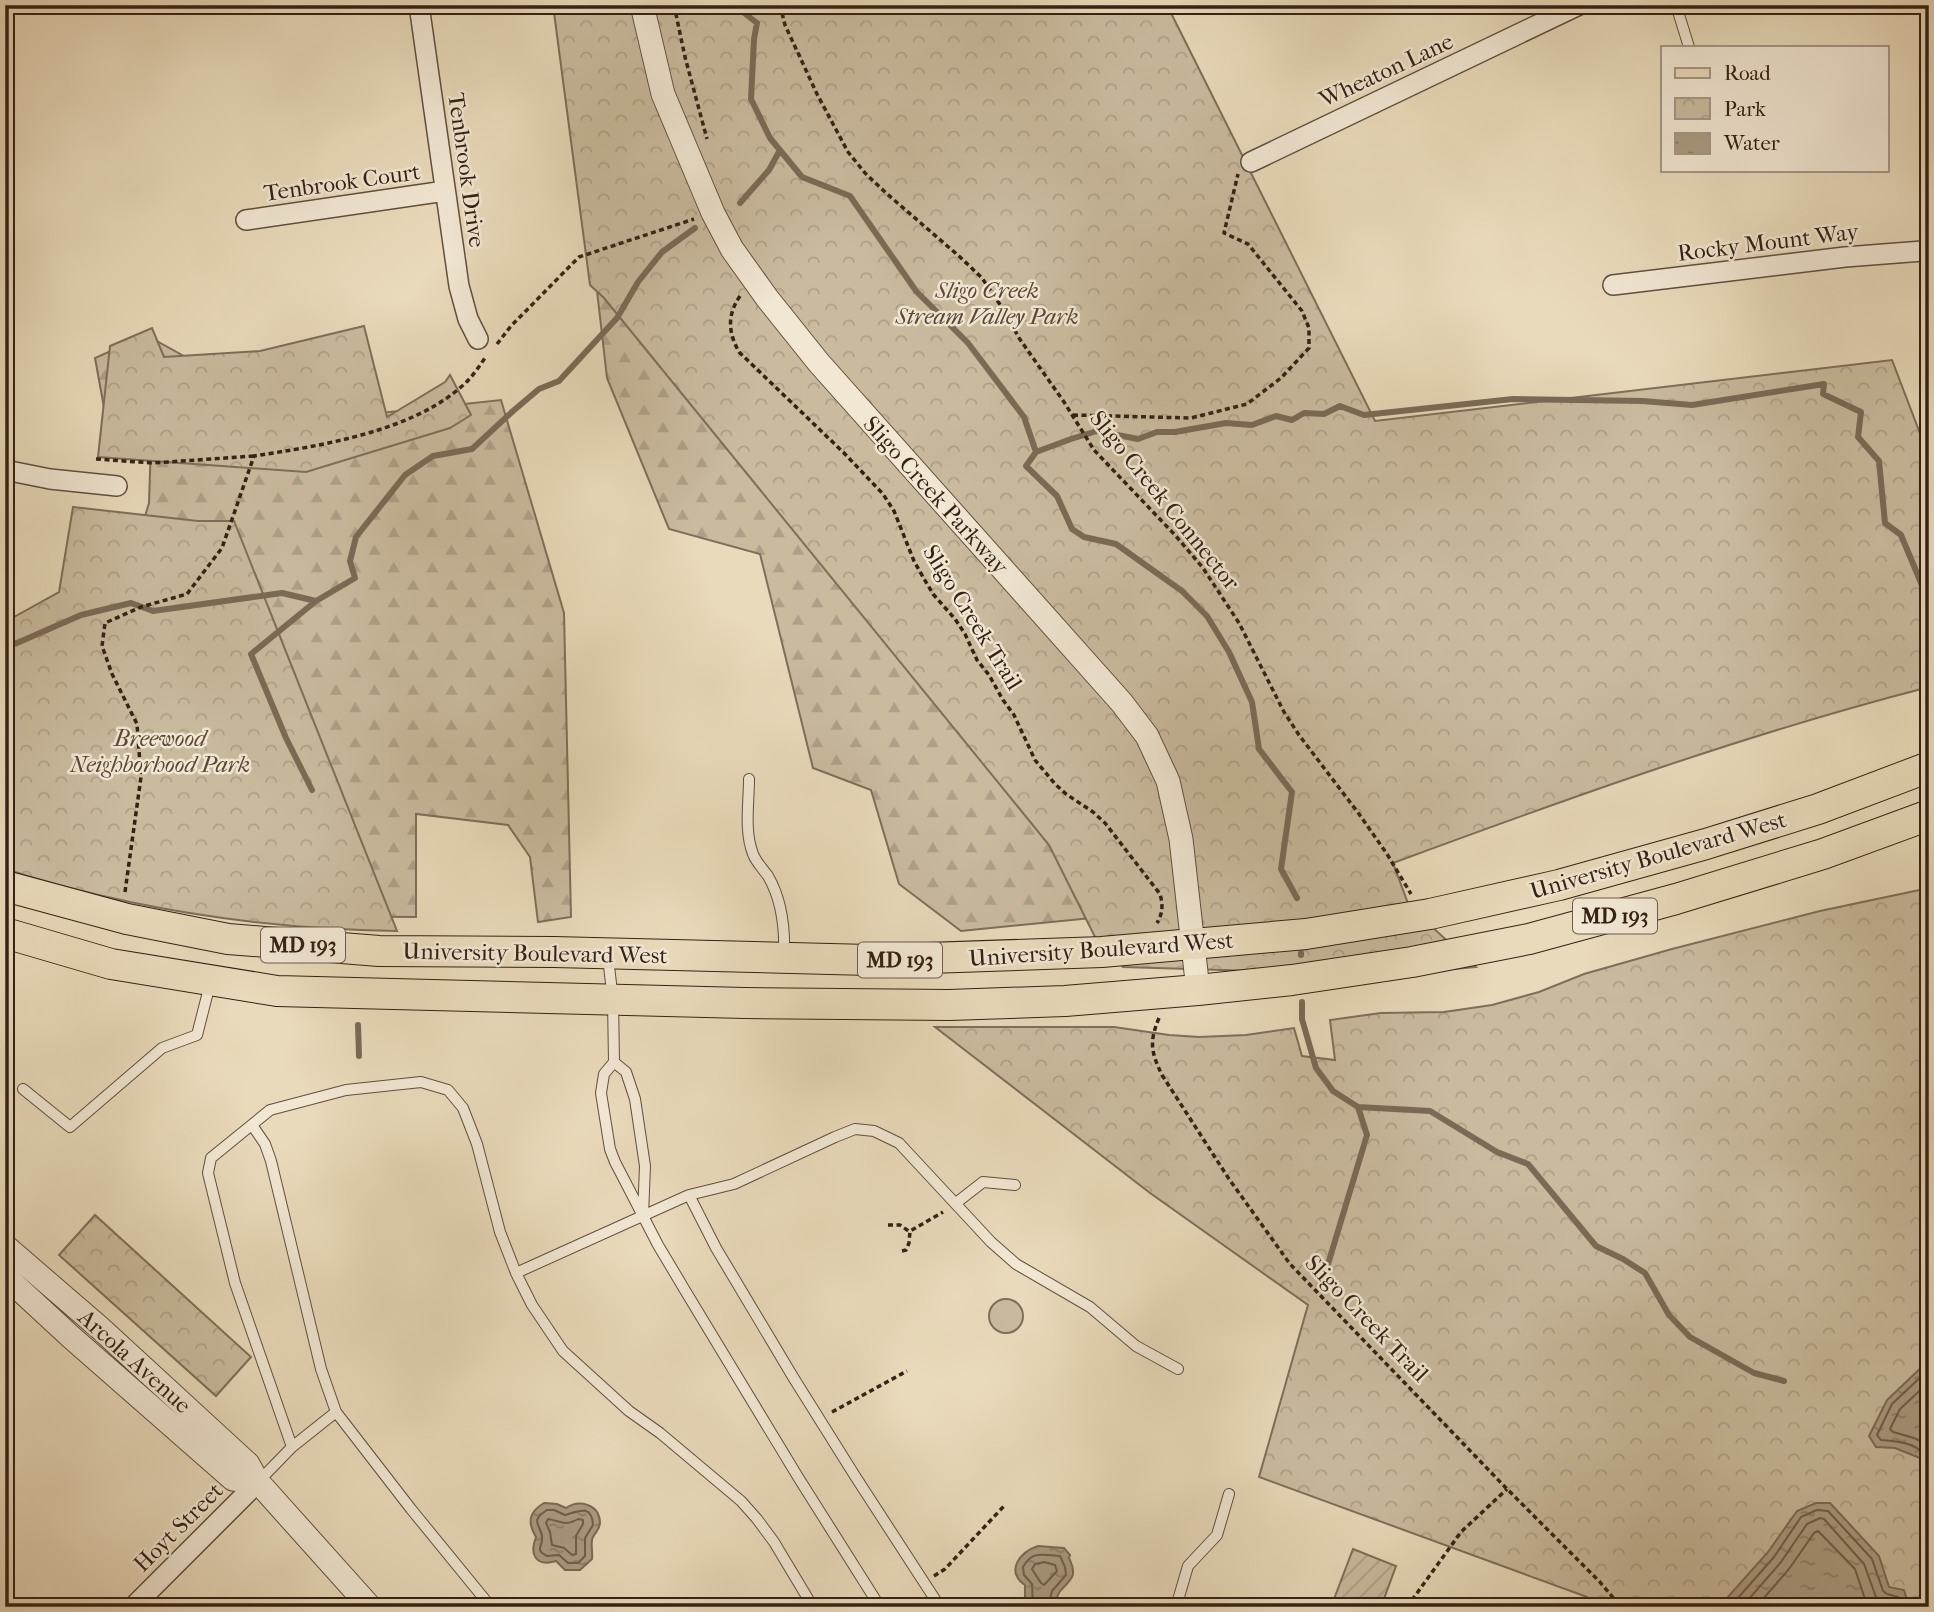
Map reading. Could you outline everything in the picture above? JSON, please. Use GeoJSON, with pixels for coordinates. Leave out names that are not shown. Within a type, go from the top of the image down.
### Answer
{"type":"FeatureCollection","features":[{"type":"Feature","properties":{"kind":"main road","name":"University Boulevard West"},"geometry":{"type":"LineString","coordinates":[[5,886],[127,919],[228,939],[379,951],[869,960],[1102,952],[1306,934],[1430,914],[1559,885],[1706,844],[1818,809],[1929,767]]}},
{"type":"Feature","properties":{"kind":"main road","name":"University Boulevard West"},"geometry":{"type":"LineString","coordinates":[[12,939],[111,964],[277,991],[949,1005],[1065,1001],[1292,980],[1412,962],[1529,939],[1676,899],[1823,854],[1929,815]]}},
{"type":"Feature","properties":{"kind":"street","name":"Tenbrook Drive"},"geometry":{"type":"LineString","coordinates":[[419,5],[459,286],[468,319],[485,343]]}},
{"type":"Feature","properties":{"kind":"street","name":"Sligo Creek Parkway"},"geometry":{"type":"LineString","coordinates":[[642,5],[663,94],[713,213],[732,249],[755,283],[819,363],[1122,703],[1147,736],[1168,781],[1181,839],[1198,990]]}},
{"type":"Feature","properties":{"kind":"street","name":"Wheaton Lane"},"geometry":{"type":"LineString","coordinates":[[1251,162],[1579,5]]}},
{"type":"Feature","properties":{"kind":"street","name":"Tenbrook Court"},"geometry":{"type":"LineString","coordinates":[[246,220],[445,191]]}},
{"type":"Feature","properties":{"kind":"street","name":"Rocky Mount Way"},"geometry":{"type":"LineString","coordinates":[[1613,285],[1845,257],[1923,251],[1929,253]]}},
{"type":"Feature","properties":{"kind":"street"},"geometry":{"type":"LineString","coordinates":[[5,470],[50,479],[117,486]]}},
{"type":"Feature","properties":{"kind":"street","name":"Arcola Avenue"},"geometry":{"type":"LineString","coordinates":[[5,1246],[100,1328],[248,1464],[258,1482],[370,1607]]}},
{"type":"Feature","properties":{"kind":"street","name":"Arcola Avenue"},"geometry":{"type":"LineString","coordinates":[[5,1276],[233,1479],[258,1482]]}},
{"type":"Feature","properties":{"kind":"street","name":"Hoyt Street"},"geometry":{"type":"LineString","coordinates":[[133,1607],[258,1482]]}},
{"type":"Feature","properties":{"kind":"lane"},"geometry":{"type":"LineString","coordinates":[[1676,5],[1689,46]]}},
{"type":"Feature","properties":{"kind":"lane"},"geometry":{"type":"LineString","coordinates":[[749,779],[748,834],[753,856],[769,878],[781,908],[785,939],[784,959]]}},
{"type":"Feature","properties":{"kind":"lane"},"geometry":{"type":"LineString","coordinates":[[608,954],[613,1000],[614,1062],[604,1074],[601,1093],[610,1149],[615,1162],[692,1303],[880,1607]]}},
{"type":"Feature","properties":{"kind":"lane"},"geometry":{"type":"LineString","coordinates":[[23,1089],[70,1126],[162,1048],[197,1035],[211,980]]}},
{"type":"Feature","properties":{"kind":"lane"},"geometry":{"type":"LineString","coordinates":[[614,1062],[626,1072],[635,1099],[645,1166],[643,1215]]}},
{"type":"Feature","properties":{"kind":"lane"},"geometry":{"type":"LineString","coordinates":[[292,1447],[235,1283],[208,1172],[211,1158],[270,1110],[346,1090],[421,1082],[447,1090],[463,1108],[477,1144],[500,1232],[516,1273],[532,1305],[563,1351],[629,1411],[660,1433],[725,1488],[757,1519],[789,1565],[813,1607]]}},
{"type":"Feature","properties":{"kind":"lane"},"geometry":{"type":"LineString","coordinates":[[252,1125],[265,1144],[271,1161],[321,1369],[336,1412],[491,1607]]}},
{"type":"Feature","properties":{"kind":"lane"},"geometry":{"type":"LineString","coordinates":[[516,1273],[689,1195],[734,1184],[835,1136],[855,1129],[874,1131],[899,1143],[991,1242],[1016,1264],[1090,1307],[1136,1346],[1178,1369]]}},
{"type":"Feature","properties":{"kind":"lane"},"geometry":{"type":"LineString","coordinates":[[956,1203],[983,1182],[1015,1185]]}},
{"type":"Feature","properties":{"kind":"lane"},"geometry":{"type":"LineString","coordinates":[[689,1195],[716,1248],[806,1398],[940,1607]]}},
{"type":"Feature","properties":{"kind":"lane"},"geometry":{"type":"LineString","coordinates":[[258,1482],[292,1447],[336,1412]]}},
{"type":"Feature","properties":{"kind":"lane"},"geometry":{"type":"LineString","coordinates":[[1176,1607],[1188,1566],[1217,1535],[1229,1494]]}},
{"type":"Feature","properties":{"kind":"path"},"geometry":{"type":"LineString","coordinates":[[674,5],[709,146]]}},
{"type":"Feature","properties":{"kind":"path","name":"Sligo Creek Connector"},"geometry":{"type":"LineString","coordinates":[[780,5],[785,25],[848,152],[886,193],[982,278],[1094,450],[1203,568],[1240,624],[1284,712],[1373,834],[1413,897]]}},
{"type":"Feature","properties":{"kind":"path"},"geometry":{"type":"LineString","coordinates":[[1072,415],[1191,418],[1247,404],[1281,378],[1309,348],[1309,328],[1302,311],[1248,244],[1224,233],[1239,167],[1251,162]]}},
{"type":"Feature","properties":{"kind":"path"},"geometry":{"type":"LineString","coordinates":[[485,343],[511,326],[579,257],[713,213]]}},
{"type":"Feature","properties":{"kind":"path","name":"Sligo Creek Trail"},"geometry":{"type":"LineString","coordinates":[[742,292],[730,316],[733,340],[739,352],[883,494],[894,511],[923,577],[965,634],[977,660],[1020,725],[1035,760],[1066,794],[1093,811],[1105,823],[1160,894],[1162,913],[1156,925],[1150,928]]}},
{"type":"Feature","properties":{"kind":"path"},"geometry":{"type":"LineString","coordinates":[[96,459],[153,463],[254,456],[299,450],[345,439],[418,416],[461,387],[486,357]]}},
{"type":"Feature","properties":{"kind":"path"},"geometry":{"type":"LineString","coordinates":[[124,899],[141,776],[137,724],[112,674],[102,646],[106,623],[141,607],[187,594],[222,548],[254,456]]}},
{"type":"Feature","properties":{"kind":"path","name":"Sligo Creek Trail"},"geometry":{"type":"LineString","coordinates":[[1161,1014],[1152,1037],[1152,1047],[1162,1075],[1229,1180],[1273,1242],[1312,1288],[1599,1581],[1621,1607]]}},
{"type":"Feature","properties":{"kind":"path"},"geometry":{"type":"LineString","coordinates":[[910,1232],[931,1220]]}},
{"type":"Feature","properties":{"kind":"path"},"geometry":{"type":"LineString","coordinates":[[888,1224],[900,1225],[910,1232]]}},
{"type":"Feature","properties":{"kind":"path"},"geometry":{"type":"LineString","coordinates":[[902,1251],[906,1250],[909,1243],[910,1232]]}},
{"type":"Feature","properties":{"kind":"path"},"geometry":{"type":"LineString","coordinates":[[842,1406],[907,1371]]}},
{"type":"Feature","properties":{"kind":"path"},"geometry":{"type":"LineString","coordinates":[[1407,1607],[1461,1532],[1507,1489]]}},
{"type":"Feature","properties":{"kind":"path"},"geometry":{"type":"LineString","coordinates":[[944,1569],[1004,1506]]}},
{"type":"Feature","properties":{"kind":"green space","name":"Sligo Creek Stream Valley Park"},"geometry":{"type":"Polygon","coordinates":[[[553,5],[1167,5],[1375,421],[1892,360],[1929,457],[1929,687],[1725,746],[1393,863],[1409,906],[1476,967],[1390,975],[1123,967],[1096,939],[1049,845],[604,298],[590,285],[553,5]]]}},
{"type":"Feature","properties":{"kind":"green space"},"geometry":{"type":"Polygon","coordinates":[[[578,125],[1133,914],[961,931],[899,884],[871,790],[813,768],[760,554],[669,529],[607,378],[578,125]]]}},
{"type":"Feature","properties":{"kind":"green space"},"geometry":{"type":"Polygon","coordinates":[[[364,326],[387,417],[445,382],[450,375],[471,415],[450,428],[306,472],[98,457],[110,346],[152,328],[164,357],[260,351],[364,326]]]}},
{"type":"Feature","properties":{"kind":"green space"},"geometry":{"type":"Polygon","coordinates":[[[146,335],[202,366],[371,414],[501,400],[564,613],[571,917],[538,922],[530,857],[508,825],[416,814],[416,917],[266,916],[5,642],[128,572],[149,503],[151,443],[111,446],[95,358],[146,335]]]}},
{"type":"Feature","properties":{"kind":"green space","name":"Breewood Neighborhood Park"},"geometry":{"type":"Polygon","coordinates":[[[73,507],[198,521],[234,521],[397,931],[298,926],[199,915],[102,896],[5,869],[5,622],[59,592],[73,507]]]}},
{"type":"Feature","properties":{"kind":"green space"},"geometry":{"type":"Polygon","coordinates":[[[1929,888],[1929,1607],[1585,1607],[1587,1597],[1259,1477],[1308,1305],[1150,1193],[935,1027],[1114,1027],[1199,1037],[1246,1035],[1294,1028],[1302,1056],[1335,1060],[1330,1020],[1381,1013],[1444,1012],[1492,1005],[1539,992],[1584,974],[1672,949],[1820,911],[1929,888]]]}},
{"type":"Feature","properties":{"kind":"green space"},"geometry":{"type":"Polygon","coordinates":[[[95,1215],[251,1357],[216,1396],[59,1255],[95,1215]]]}},
{"type":"Feature","properties":{"kind":"green space"},"geometry":{"type":"Polygon","coordinates":[[[1006,1299],[1018,1304],[1023,1316],[1018,1328],[1006,1333],[994,1328],[989,1316],[994,1304],[1006,1299]]]}},
{"type":"Feature","properties":{"kind":"green space"},"geometry":{"type":"Polygon","coordinates":[[[1353,1549],[1396,1566],[1381,1607],[1331,1607],[1353,1549]]]}},
{"type":"Feature","properties":{"kind":"water"},"geometry":{"type":"Polygon","coordinates":[[[1925,1364],[1929,1368],[1929,1505],[1924,1493],[1920,1458],[1895,1448],[1876,1447],[1869,1436],[1887,1400],[1925,1364]]]}},
{"type":"Feature","properties":{"kind":"water"},"geometry":{"type":"Polygon","coordinates":[[[544,1503],[566,1508],[577,1504],[588,1505],[599,1516],[599,1527],[592,1542],[592,1559],[580,1570],[565,1570],[556,1561],[543,1562],[536,1558],[533,1549],[536,1537],[531,1527],[531,1518],[535,1510],[544,1503]]]}},
{"type":"Feature","properties":{"kind":"water"},"geometry":{"type":"Polygon","coordinates":[[[1816,1503],[1830,1503],[1879,1556],[1889,1587],[1904,1590],[1909,1607],[1719,1607],[1768,1552],[1797,1511],[1816,1503]]]}},
{"type":"Feature","properties":{"kind":"water"},"geometry":{"type":"Polygon","coordinates":[[[1038,1546],[1064,1548],[1070,1555],[1072,1576],[1053,1607],[1027,1607],[1025,1585],[1016,1574],[1017,1562],[1038,1546]]]}},
{"type":"Feature","properties":{"kind":"waterway"},"geometry":{"type":"LineString","coordinates":[[734,5],[757,23],[751,99],[770,138],[802,177],[850,196],[916,291],[968,343],[1024,417],[1036,452],[1026,466],[1057,496],[1072,529],[1084,537],[1116,544],[1182,591],[1207,616],[1229,652],[1252,702],[1259,749],[1292,792],[1281,869],[1297,898]]}},
{"type":"Feature","properties":{"kind":"waterway"},"geometry":{"type":"LineString","coordinates":[[740,203],[769,170],[780,150]]}},
{"type":"Feature","properties":{"kind":"waterway"},"geometry":{"type":"LineString","coordinates":[[312,790],[286,738],[251,654],[316,601],[355,578],[350,561],[356,537],[405,475],[433,456],[472,449],[539,389],[559,381],[617,318],[638,282],[662,252],[695,228]]}},
{"type":"Feature","properties":{"kind":"waterway"},"geometry":{"type":"LineString","coordinates":[[1036,452],[1097,431],[1138,439],[1157,432],[1175,432],[1226,423],[1252,425],[1276,416],[1292,420],[1304,413],[1324,414],[1340,406],[1364,415],[1513,399],[1643,401],[1692,405],[1824,384],[1823,394],[1861,412],[1858,437],[1879,461],[1885,523],[1901,535],[1924,590]]}},
{"type":"Feature","properties":{"kind":"waterway"},"geometry":{"type":"LineString","coordinates":[[5,646],[81,615],[131,603],[153,611],[282,593],[316,601]]}},
{"type":"Feature","properties":{"kind":"waterway"},"geometry":{"type":"LineString","coordinates":[[1302,1002],[1302,1019],[1316,1068],[1333,1091],[1358,1107],[1430,1111],[1497,1152],[1528,1164],[1596,1246],[1645,1273],[1669,1315],[1690,1337],[1754,1373],[1784,1381]]}},
{"type":"Feature","properties":{"kind":"waterway"},"geometry":{"type":"LineString","coordinates":[[358,1025],[359,1056]]}},
{"type":"Feature","properties":{"kind":"waterway"},"geometry":{"type":"LineString","coordinates":[[1322,1284],[1367,1135],[1358,1107]]}}]}
